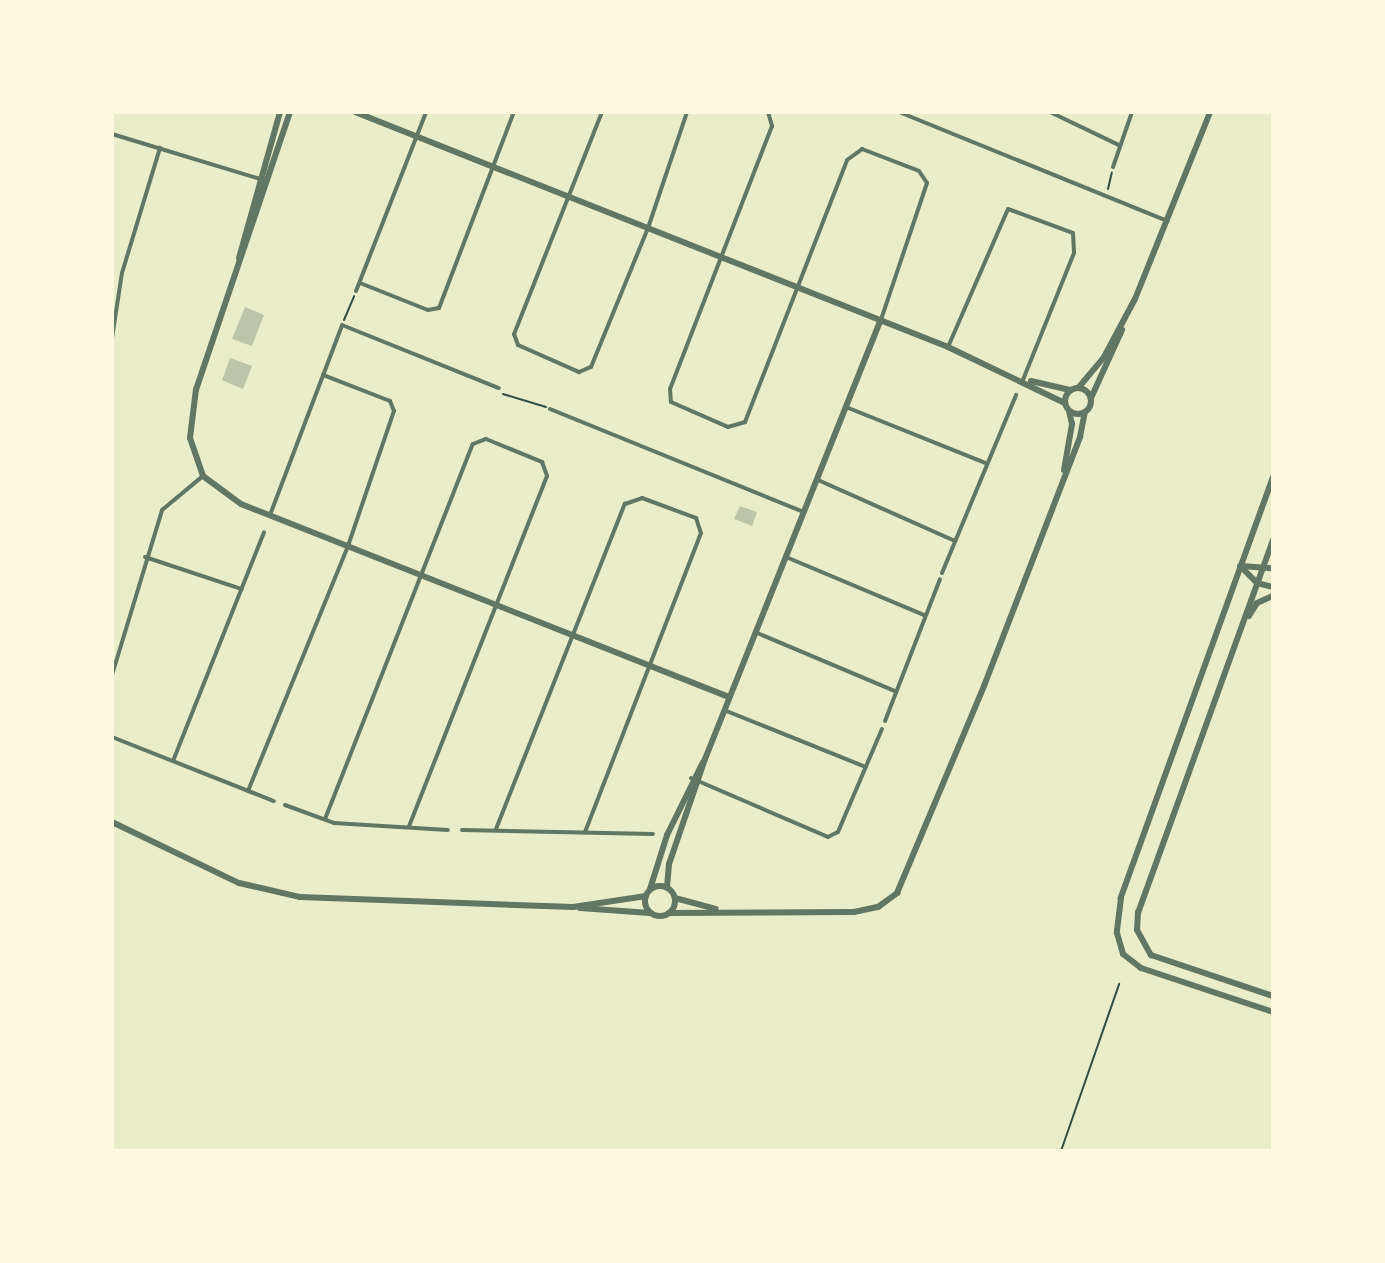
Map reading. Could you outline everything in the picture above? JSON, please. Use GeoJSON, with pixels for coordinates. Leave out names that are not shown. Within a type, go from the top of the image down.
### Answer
{"type":"FeatureCollection","features":[{"type":"Feature","properties":{"kind":"street"},"geometry":{"type":"LineString","coordinates":[[230,297],[258,179],[280,112]]}},
{"type":"Feature","properties":{"kind":"street"},"geometry":{"type":"LineString","coordinates":[[290,112],[230,297],[200,375],[190,423],[193,453],[203,476],[228,497],[270,515],[729,697]]}},
{"type":"Feature","properties":{"kind":"street"},"geometry":{"type":"LineString","coordinates":[[355,112],[948,347],[1085,412]]}},
{"type":"Feature","properties":{"kind":"street"},"geometry":{"type":"LineString","coordinates":[[356,291],[426,112]]}},
{"type":"Feature","properties":{"kind":"street"},"geometry":{"type":"LineString","coordinates":[[360,283],[428,310],[439,308],[514,112]]}},
{"type":"Feature","properties":{"kind":"street"},"geometry":{"type":"LineString","coordinates":[[602,112],[514,334],[518,345],[574,370],[591,367],[648,228],[687,112]]}},
{"type":"Feature","properties":{"kind":"street"},"geometry":{"type":"LineString","coordinates":[[728,912],[675,898],[667,887],[669,864],[729,697],[881,320],[927,183],[919,171],[862,149],[850,155],[745,422],[728,427],[674,406],[669,393],[772,126],[768,112]]}},
{"type":"Feature","properties":{"kind":"street"},"geometry":{"type":"LineString","coordinates":[[899,112],[1168,221]]}},
{"type":"Feature","properties":{"kind":"street"},"geometry":{"type":"LineString","coordinates":[[1050,112],[1119,145]]}},
{"type":"Feature","properties":{"kind":"street"},"geometry":{"type":"LineString","coordinates":[[1113,167],[1132,112]]}},
{"type":"Feature","properties":{"kind":"street"},"geometry":{"type":"LineString","coordinates":[[112,822],[239,883],[283,894],[339,900],[669,913],[854,912],[888,900],[915,857],[1060,490],[1085,412],[1106,376],[1130,308],[1210,112]]}},
{"type":"Feature","properties":{"kind":"street"},"geometry":{"type":"LineString","coordinates":[[112,134],[268,182]]}},
{"type":"Feature","properties":{"kind":"street"},"geometry":{"type":"LineString","coordinates":[[112,338],[122,273],[160,148]]}},
{"type":"Feature","properties":{"kind":"street"},"geometry":{"type":"LineString","coordinates":[[948,347],[1003,213],[1017,209],[1073,233],[1077,244],[1023,380]]}},
{"type":"Feature","properties":{"kind":"street"},"geometry":{"type":"LineString","coordinates":[[1023,380],[1070,390],[1079,387],[1104,357],[1130,308]]}},
{"type":"Feature","properties":{"kind":"street"},"geometry":{"type":"LineString","coordinates":[[270,515],[342,325],[499,388]]}},
{"type":"Feature","properties":{"kind":"street"},"geometry":{"type":"LineString","coordinates":[[248,791],[348,546],[394,407],[323,375]]}},
{"type":"Feature","properties":{"kind":"street"},"geometry":{"type":"LineString","coordinates":[[1079,387],[1091,398]]}},
{"type":"Feature","properties":{"kind":"street"},"geometry":{"type":"LineString","coordinates":[[1060,490],[1071,437],[1067,406],[1070,390]]}},
{"type":"Feature","properties":{"kind":"street"},"geometry":{"type":"LineString","coordinates":[[885,721],[924,616],[1016,395]]}},
{"type":"Feature","properties":{"kind":"street"},"geometry":{"type":"LineString","coordinates":[[846,407],[986,463]]}},
{"type":"Feature","properties":{"kind":"street"},"geometry":{"type":"LineString","coordinates":[[550,409],[804,512]]}},
{"type":"Feature","properties":{"kind":"street"},"geometry":{"type":"LineString","coordinates":[[325,819],[473,444],[486,439],[542,462],[548,469],[498,605],[409,827]]}},
{"type":"Feature","properties":{"kind":"street"},"geometry":{"type":"LineString","coordinates":[[112,675],[144,557],[169,501],[203,476]]}},
{"type":"Feature","properties":{"kind":"street"},"geometry":{"type":"LineString","coordinates":[[1273,477],[1121,898],[1117,933],[1123,954],[1141,968],[1273,1012]]}},
{"type":"Feature","properties":{"kind":"street"},"geometry":{"type":"LineString","coordinates":[[817,480],[955,541]]}},
{"type":"Feature","properties":{"kind":"street"},"geometry":{"type":"LineString","coordinates":[[496,829],[625,504],[642,498],[696,518],[701,533],[653,667],[585,832]]}},
{"type":"Feature","properties":{"kind":"street"},"geometry":{"type":"LineString","coordinates":[[173,761],[264,532]]}},
{"type":"Feature","properties":{"kind":"street"},"geometry":{"type":"LineString","coordinates":[[1273,540],[1138,912],[1137,930],[1142,946],[1159,959],[1273,996]]}},
{"type":"Feature","properties":{"kind":"street"},"geometry":{"type":"LineString","coordinates":[[144,557],[242,589]]}},
{"type":"Feature","properties":{"kind":"street"},"geometry":{"type":"LineString","coordinates":[[786,557],[924,616]]}},
{"type":"Feature","properties":{"kind":"street"},"geometry":{"type":"LineString","coordinates":[[1240,566],[1264,565],[1273,568]]}},
{"type":"Feature","properties":{"kind":"street"},"geometry":{"type":"LineString","coordinates":[[1240,566],[1257,583],[1273,587]]}},
{"type":"Feature","properties":{"kind":"street"},"geometry":{"type":"LineString","coordinates":[[1242,625],[1257,603],[1273,596]]}},
{"type":"Feature","properties":{"kind":"street"},"geometry":{"type":"LineString","coordinates":[[755,632],[895,691]]}},
{"type":"Feature","properties":{"kind":"street"},"geometry":{"type":"LineString","coordinates":[[724,710],[866,767]]}},
{"type":"Feature","properties":{"kind":"street"},"geometry":{"type":"LineString","coordinates":[[691,778],[828,837],[838,832],[882,729]]}},
{"type":"Feature","properties":{"kind":"street"},"geometry":{"type":"LineString","coordinates":[[112,737],[274,801]]}},
{"type":"Feature","properties":{"kind":"street"},"geometry":{"type":"LineString","coordinates":[[650,913],[648,892],[691,778],[705,759]]}},
{"type":"Feature","properties":{"kind":"street"},"geometry":{"type":"LineString","coordinates":[[285,805],[325,819],[448,830]]}},
{"type":"Feature","properties":{"kind":"street"},"geometry":{"type":"LineString","coordinates":[[462,830],[653,834]]}},
{"type":"Feature","properties":{"kind":"street"},"geometry":{"type":"LineString","coordinates":[[573,907],[667,887]]}},
{"type":"Feature","properties":{"kind":"street"},"geometry":{"type":"LineString","coordinates":[[669,913],[675,898]]}},
{"type":"Feature","properties":{"kind":"path"},"geometry":{"type":"LineString","coordinates":[[1106,196],[1113,167]]}},
{"type":"Feature","properties":{"kind":"path"},"geometry":{"type":"LineString","coordinates":[[342,325],[356,291]]}},
{"type":"Feature","properties":{"kind":"path"},"geometry":{"type":"LineString","coordinates":[[499,388],[502,394],[550,409]]}},
{"type":"Feature","properties":{"kind":"path"},"geometry":{"type":"LineString","coordinates":[[1061,1151],[1119,984]]}},
{"type":"Feature","properties":{"kind":"building"},"geometry":{"type":"Polygon","coordinates":[[[245,307],[264,315],[252,346],[232,339],[245,307]]]}},
{"type":"Feature","properties":{"kind":"building"},"geometry":{"type":"Polygon","coordinates":[[[230,358],[252,366],[243,389],[222,380],[230,358]]]}},
{"type":"Feature","properties":{"kind":"building"},"geometry":{"type":"Polygon","coordinates":[[[740,506],[757,512],[752,526],[734,519],[740,506]]]}}]}
